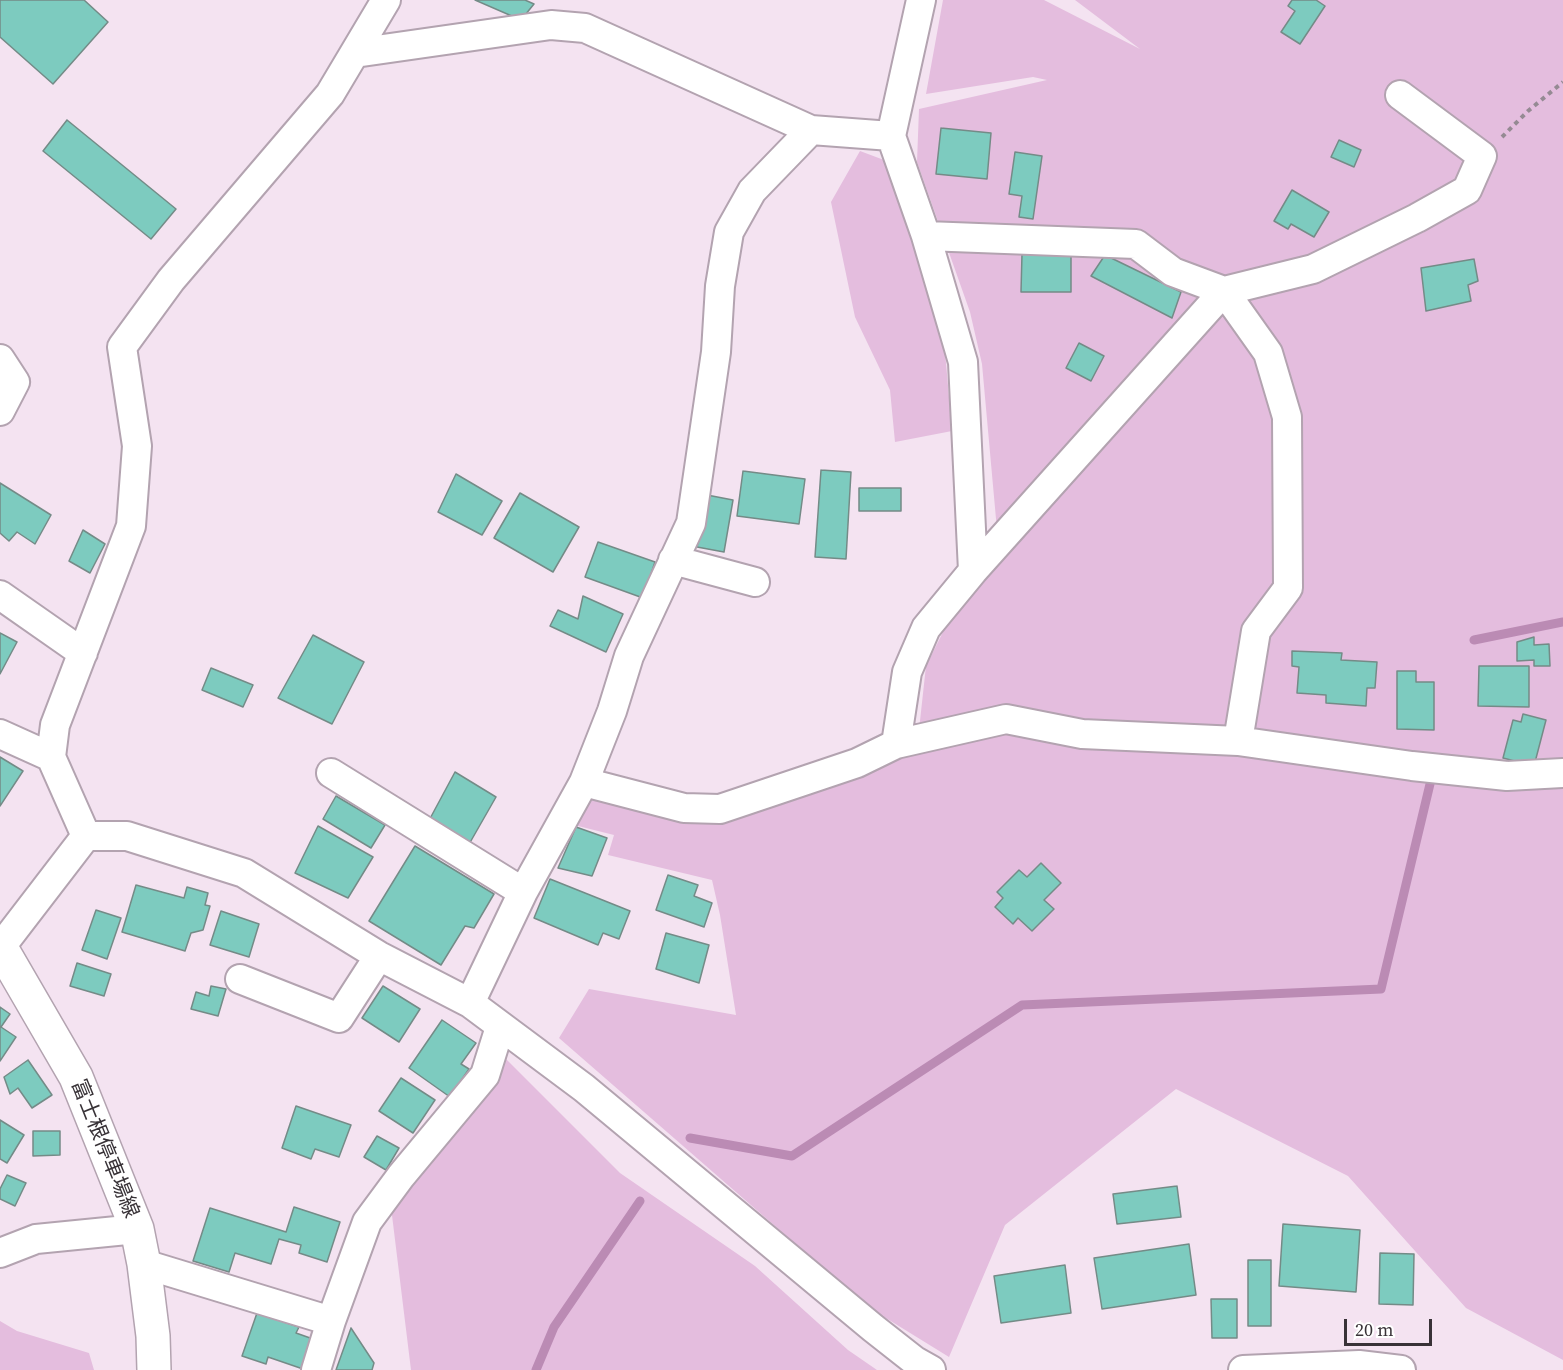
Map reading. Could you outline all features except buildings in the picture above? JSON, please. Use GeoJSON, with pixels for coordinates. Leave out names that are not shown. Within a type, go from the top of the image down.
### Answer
{"type":"FeatureCollection","features":[{"type":"Feature","properties":{"kind":"main road","name":"富士根停車場線"},"geometry":{"type":"LineString","coordinates":[[0,947],[76,1077],[137,1229],[153,1336],[154,1370]]}},
{"type":"Feature","properties":{"kind":"street"},"geometry":{"type":"LineString","coordinates":[[86,836],[51,758],[55,725],[131,526],[137,446],[122,346],[171,280],[330,94],[386,0]]}},
{"type":"Feature","properties":{"kind":"street"},"geometry":{"type":"LineString","coordinates":[[921,0],[891,136],[926,236],[963,362],[974,571]]}},
{"type":"Feature","properties":{"kind":"street"},"geometry":{"type":"LineString","coordinates":[[355,53],[551,25],[585,28],[811,130],[891,136]]}},
{"type":"Feature","properties":{"kind":"street"},"geometry":{"type":"LineString","coordinates":[[896,744],[907,672],[926,628],[974,571],[1224,291],[1313,269],[1417,218],[1467,190],[1482,156],[1400,94]]}},
{"type":"Feature","properties":{"kind":"street"},"geometry":{"type":"LineString","coordinates":[[470,1003],[523,892],[584,782],[612,711],[629,656],[691,523],[716,352],[720,286],[729,232],[752,191],[811,130]]}},
{"type":"Feature","properties":{"kind":"street"},"geometry":{"type":"LineString","coordinates":[[926,236],[1136,244],[1173,272],[1224,291],[1268,353],[1287,417],[1288,588],[1256,631],[1238,741]]}},
{"type":"Feature","properties":{"kind":"street"},"geometry":{"type":"LineString","coordinates":[[0,359],[15,382],[0,411]]}},
{"type":"Feature","properties":{"kind":"street"},"geometry":{"type":"LineString","coordinates":[[673,560],[755,582]]}},
{"type":"Feature","properties":{"kind":"street"},"geometry":{"type":"LineString","coordinates":[[0,596],[83,653]]}},
{"type":"Feature","properties":{"kind":"street"},"geometry":{"type":"LineString","coordinates":[[584,782],[684,808],[720,809],[857,763],[896,744],[1006,719],[1082,734],[1238,741],[1412,766],[1507,776],[1563,773]]}},
{"type":"Feature","properties":{"kind":"street"},"geometry":{"type":"LineString","coordinates":[[0,734],[51,758]]}},
{"type":"Feature","properties":{"kind":"street"},"geometry":{"type":"LineString","coordinates":[[331,773],[523,892]]}},
{"type":"Feature","properties":{"kind":"street"},"geometry":{"type":"LineString","coordinates":[[0,947],[86,836]]}},
{"type":"Feature","properties":{"kind":"street"},"geometry":{"type":"LineString","coordinates":[[86,836],[128,836],[244,873],[378,956],[470,1003],[584,1088],[873,1328],[915,1361],[931,1370]]}},
{"type":"Feature","properties":{"kind":"street"},"geometry":{"type":"LineString","coordinates":[[240,979],[339,1018],[378,956]]}},
{"type":"Feature","properties":{"kind":"street"},"geometry":{"type":"LineString","coordinates":[[316,1370],[367,1221],[401,1176],[485,1075],[500,1027]]}},
{"type":"Feature","properties":{"kind":"street"},"geometry":{"type":"LineString","coordinates":[[0,1253],[36,1239],[137,1229]]}},
{"type":"Feature","properties":{"kind":"street"},"geometry":{"type":"LineString","coordinates":[[144,1264],[331,1322]]}},
{"type":"Feature","properties":{"kind":"street"},"geometry":{"type":"LineString","coordinates":[[1243,1370],[1361,1367],[1401,1370]]}},
{"type":"Feature","properties":{"kind":"path"},"geometry":{"type":"LineString","coordinates":[[1482,156],[1528,111],[1563,82]]}},
{"type":"Feature","properties":{"kind":"shaded area"},"geometry":{"type":"Polygon","coordinates":[[[943,0],[1044,0],[1140,49],[1075,0],[1563,0],[1563,1360],[1466,1308],[1348,1176],[1176,1089],[1005,1225],[949,1357],[868,1307],[559,1038],[589,989],[736,1015],[712,880],[608,855],[614,835],[570,824],[584,782],[682,808],[919,730],[926,666],[950,618],[1000,563],[982,364],[970,312],[917,162],[919,109],[1047,80],[1033,77],[926,94],[943,0]]]}},
{"type":"Feature","properties":{"kind":"shaded area"},"geometry":{"type":"Polygon","coordinates":[[[860,151],[884,160],[943,329],[952,431],[895,442],[890,390],[855,317],[831,202],[860,151]]]}},
{"type":"Feature","properties":{"kind":"shaded area"},"geometry":{"type":"Polygon","coordinates":[[[494,1047],[620,1173],[755,1266],[848,1350],[877,1370],[411,1370],[390,1199],[494,1047]]]}},
{"type":"Feature","properties":{"kind":"shaded area"},"geometry":{"type":"Polygon","coordinates":[[[0,1321],[17,1331],[89,1353],[94,1370],[0,1370],[0,1321]]]}},
{"type":"Feature","properties":{"kind":"waterway"},"geometry":{"type":"LineString","coordinates":[[1474,640],[1563,622]]}},
{"type":"Feature","properties":{"kind":"waterway"},"geometry":{"type":"LineString","coordinates":[[690,1138],[792,1156],[1022,1005],[1381,989],[1430,784]]}},
{"type":"Feature","properties":{"kind":"waterway"},"geometry":{"type":"LineString","coordinates":[[536,1370],[554,1327],[640,1201]]}}]}
